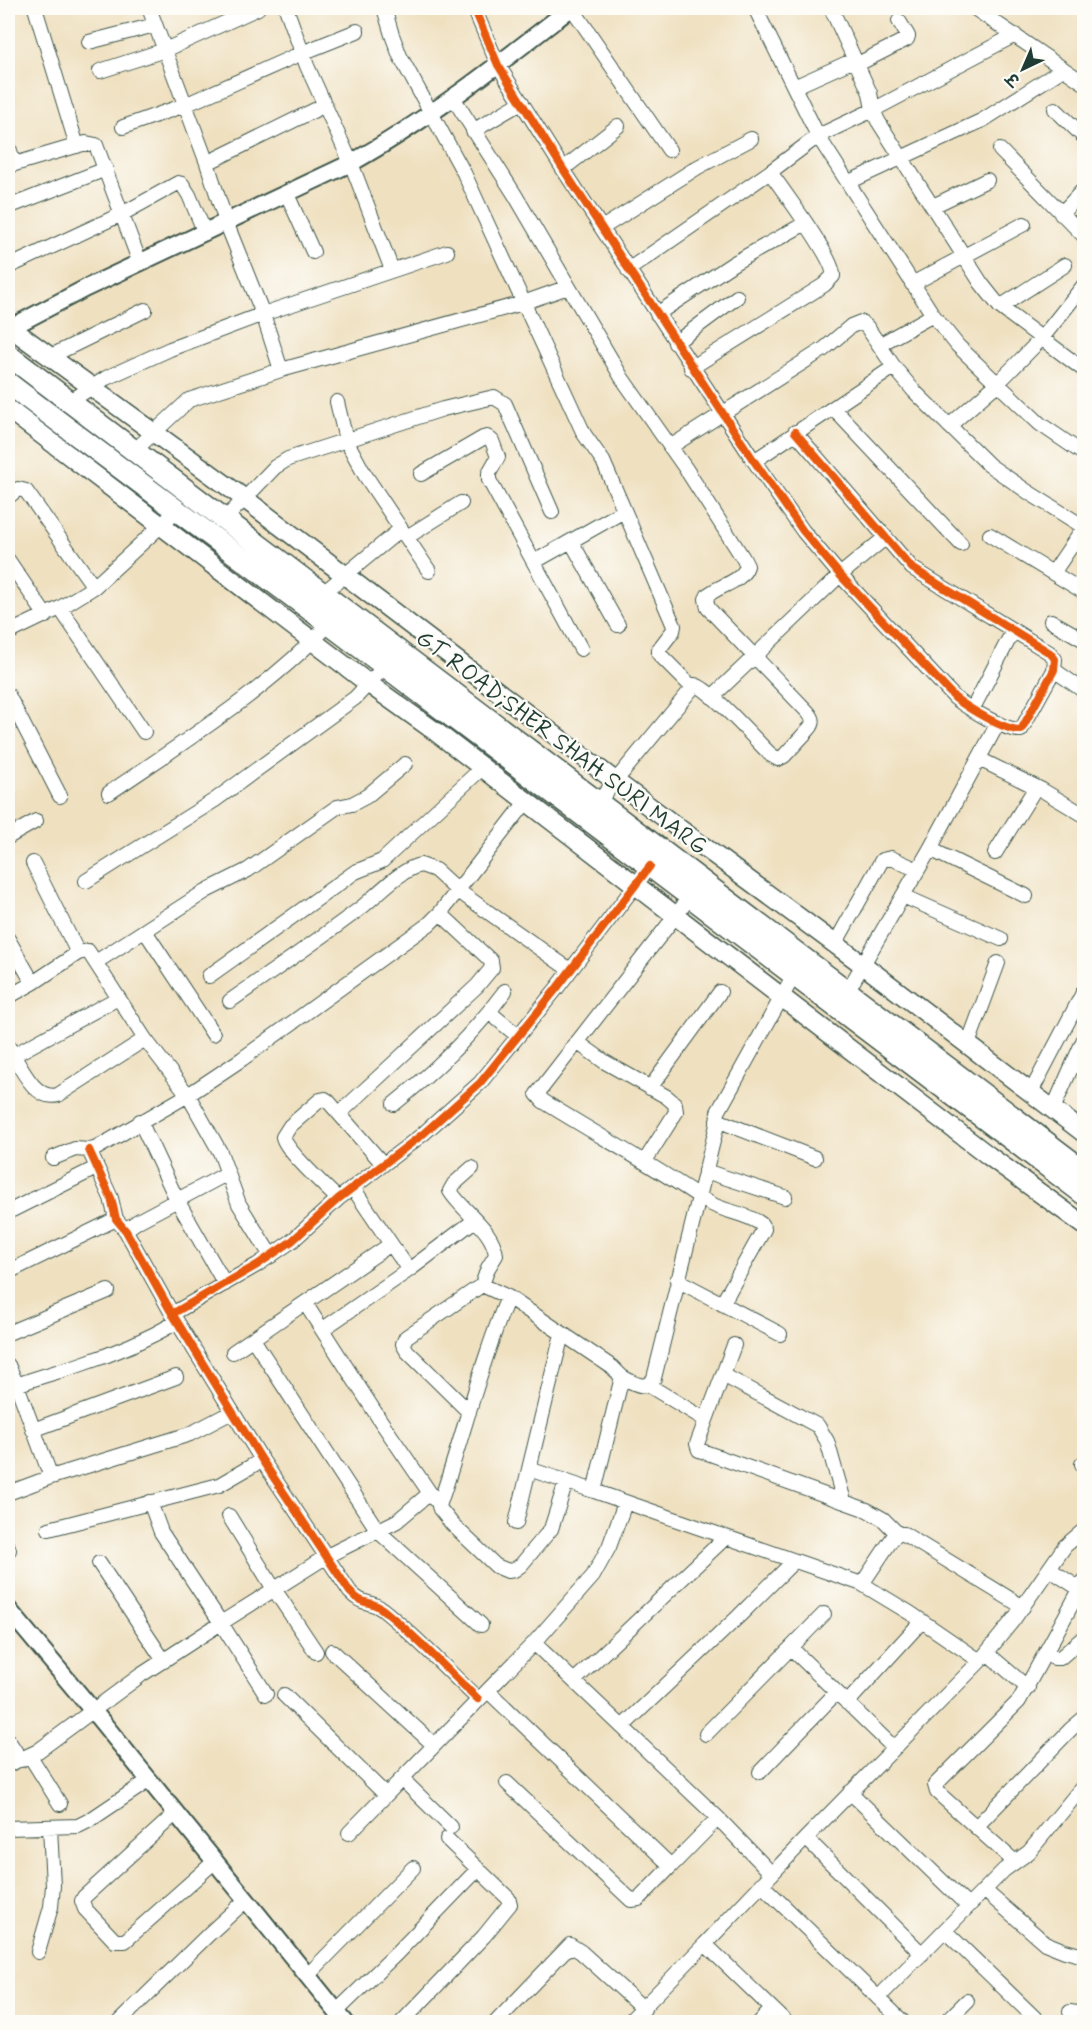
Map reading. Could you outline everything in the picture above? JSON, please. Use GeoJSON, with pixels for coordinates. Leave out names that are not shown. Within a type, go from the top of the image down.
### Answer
{"type":"FeatureCollection","features":[{"type":"Feature","properties":{"kind":"main road"},"geometry":{"type":"LineString","coordinates":[[9,328],[245,499],[615,781],[862,964],[1084,1133]]}},
{"type":"Feature","properties":{"kind":"main road","name":"GT ROAD;SHER SHAH SURI MARG"},"geometry":{"type":"LineString","coordinates":[[8,355],[322,594],[592,810],[650,866],[795,973],[1084,1194]]}},
{"type":"Feature","properties":{"kind":"main road","name":"GT ROAD;SHER SHAH SURI MARG"},"geometry":{"type":"LineString","coordinates":[[8,383],[169,518],[329,624],[385,666],[592,810],[847,992],[1084,1171]]}},
{"type":"Feature","properties":{"kind":"main road"},"geometry":{"type":"LineString","coordinates":[[8,409],[169,518],[313,641],[636,884],[989,1156],[1084,1225]]}},
{"type":"Feature","properties":{"kind":"street"},"geometry":{"type":"LineString","coordinates":[[36,8],[77,146]]}},
{"type":"Feature","properties":{"kind":"street"},"geometry":{"type":"LineString","coordinates":[[149,8],[207,163],[226,222],[263,314],[281,370]]}},
{"type":"Feature","properties":{"kind":"street"},"geometry":{"type":"LineString","coordinates":[[100,71],[165,50],[258,8]]}},
{"type":"Feature","properties":{"kind":"street"},"geometry":{"type":"LineString","coordinates":[[286,8],[302,53],[351,164],[392,270]]}},
{"type":"Feature","properties":{"kind":"street"},"geometry":{"type":"LineString","coordinates":[[384,8],[400,56],[464,173],[584,434],[603,461],[674,626],[673,632],[658,649],[659,654],[692,687]]}},
{"type":"Feature","properties":{"kind":"street"},"geometry":{"type":"LineString","coordinates":[[474,8],[498,64],[563,170],[691,368],[803,531],[840,575],[955,698],[972,710],[998,723],[1021,730],[1054,670],[1056,663],[1053,656],[919,573],[795,432]]}},
{"type":"Feature","properties":{"kind":"street"},"geometry":{"type":"LineString","coordinates":[[9,328],[140,263],[351,164],[454,99],[572,8],[669,150]]}},
{"type":"Feature","properties":{"kind":"street"},"geometry":{"type":"LineString","coordinates":[[755,8],[818,136],[933,315],[958,346],[997,384],[1051,432],[1084,454]]}},
{"type":"Feature","properties":{"kind":"street"},"geometry":{"type":"LineString","coordinates":[[831,8],[870,93],[873,110],[901,158],[990,296],[1000,307],[1084,370]]}},
{"type":"Feature","properties":{"kind":"street"},"geometry":{"type":"LineString","coordinates":[[974,8],[1084,83]]}},
{"type":"Feature","properties":{"kind":"street"},"geometry":{"type":"LineString","coordinates":[[794,87],[906,39],[908,36],[899,21]]}},
{"type":"Feature","properties":{"kind":"street"},"geometry":{"type":"LineString","coordinates":[[89,42],[155,25]]}},
{"type":"Feature","properties":{"kind":"street"},"geometry":{"type":"LineString","coordinates":[[123,127],[185,105],[357,31]]}},
{"type":"Feature","properties":{"kind":"street"},"geometry":{"type":"LineString","coordinates":[[628,270],[818,136],[873,110],[1015,35]]}},
{"type":"Feature","properties":{"kind":"street"},"geometry":{"type":"LineString","coordinates":[[849,182],[983,120],[1063,69]]}},
{"type":"Feature","properties":{"kind":"street"},"geometry":{"type":"LineString","coordinates":[[454,99],[515,195],[622,378],[734,542],[747,566],[739,577],[708,595],[706,603],[708,608],[805,708],[813,720],[809,729],[782,758],[778,759],[771,755],[700,686],[692,687],[592,810]]}},
{"type":"Feature","properties":{"kind":"street"},"geometry":{"type":"LineString","coordinates":[[473,131],[522,102]]}},
{"type":"Feature","properties":{"kind":"street"},"geometry":{"type":"LineString","coordinates":[[207,163],[325,105]]}},
{"type":"Feature","properties":{"kind":"street"},"geometry":{"type":"LineString","coordinates":[[1055,109],[1084,137]]}},
{"type":"Feature","properties":{"kind":"street"},"geometry":{"type":"LineString","coordinates":[[563,170],[618,126]]}},
{"type":"Feature","properties":{"kind":"street"},"geometry":{"type":"LineString","coordinates":[[602,228],[699,167],[751,139]]}},
{"type":"Feature","properties":{"kind":"street"},"geometry":{"type":"LineString","coordinates":[[8,144],[9,165],[77,146],[91,143],[96,145],[140,263]]}},
{"type":"Feature","properties":{"kind":"street"},"geometry":{"type":"LineString","coordinates":[[1000,150],[1084,236]]}},
{"type":"Feature","properties":{"kind":"street"},"geometry":{"type":"LineString","coordinates":[[8,207],[106,169]]}},
{"type":"Feature","properties":{"kind":"street"},"geometry":{"type":"LineString","coordinates":[[691,368],[830,280],[834,272],[806,223],[770,172]]}},
{"type":"Feature","properties":{"kind":"street"},"geometry":{"type":"LineString","coordinates":[[933,206],[987,180]]}},
{"type":"Feature","properties":{"kind":"street"},"geometry":{"type":"LineString","coordinates":[[8,267],[122,214],[178,183],[182,184],[189,195],[205,232]]}},
{"type":"Feature","properties":{"kind":"street"},"geometry":{"type":"LineString","coordinates":[[1061,214],[1084,189]]}},
{"type":"Feature","properties":{"kind":"street"},"geometry":{"type":"LineString","coordinates":[[287,194],[313,252]]}},
{"type":"Feature","properties":{"kind":"street"},"geometry":{"type":"LineString","coordinates":[[657,314],[734,263],[806,223]]}},
{"type":"Feature","properties":{"kind":"street"},"geometry":{"type":"LineString","coordinates":[[912,284],[1024,224]]}},
{"type":"Feature","properties":{"kind":"street"},"geometry":{"type":"LineString","coordinates":[[69,402],[91,387],[170,349],[263,314],[447,252]]}},
{"type":"Feature","properties":{"kind":"street"},"geometry":{"type":"LineString","coordinates":[[1000,307],[1065,265]]}},
{"type":"Feature","properties":{"kind":"street"},"geometry":{"type":"LineString","coordinates":[[949,426],[997,384],[1042,338],[1084,285]]}},
{"type":"Feature","properties":{"kind":"street"},"geometry":{"type":"LineString","coordinates":[[134,451],[189,400],[281,370],[523,303],[568,287]]}},
{"type":"Feature","properties":{"kind":"street"},"geometry":{"type":"LineString","coordinates":[[675,343],[736,297]]}},
{"type":"Feature","properties":{"kind":"street"},"geometry":{"type":"LineString","coordinates":[[50,357],[145,310]]}},
{"type":"Feature","properties":{"kind":"street"},"geometry":{"type":"LineString","coordinates":[[879,345],[933,315]]}},
{"type":"Feature","properties":{"kind":"street"},"geometry":{"type":"LineString","coordinates":[[670,447],[824,349],[856,322],[864,324],[894,367],[949,426],[1004,477],[1084,527],[1053,573]]}},
{"type":"Feature","properties":{"kind":"street"},"geometry":{"type":"LineString","coordinates":[[754,461],[894,367]]}},
{"type":"Feature","properties":{"kind":"street"},"geometry":{"type":"LineString","coordinates":[[224,520],[280,462],[443,410],[497,397],[505,404],[552,512]]}},
{"type":"Feature","properties":{"kind":"street"},"geometry":{"type":"LineString","coordinates":[[337,402],[346,440],[365,475],[429,570]]}},
{"type":"Feature","properties":{"kind":"street"},"geometry":{"type":"LineString","coordinates":[[833,408],[961,544]]}},
{"type":"Feature","properties":{"kind":"street"},"geometry":{"type":"LineString","coordinates":[[421,474],[460,450],[483,438],[490,438],[498,457],[489,473],[489,480],[581,649]]}},
{"type":"Feature","properties":{"kind":"street"},"geometry":{"type":"LineString","coordinates":[[8,497],[18,489],[26,491],[94,587]]}},
{"type":"Feature","properties":{"kind":"street"},"geometry":{"type":"LineString","coordinates":[[322,594],[404,533],[461,503]]}},
{"type":"Feature","properties":{"kind":"street"},"geometry":{"type":"LineString","coordinates":[[534,562],[624,511]]}},
{"type":"Feature","properties":{"kind":"street"},"geometry":{"type":"LineString","coordinates":[[8,633],[46,616],[94,587],[169,518]]}},
{"type":"Feature","properties":{"kind":"street"},"geometry":{"type":"LineString","coordinates":[[990,535],[1084,592]]}},
{"type":"Feature","properties":{"kind":"street"},"geometry":{"type":"LineString","coordinates":[[712,697],[840,575],[886,537]]}},
{"type":"Feature","properties":{"kind":"street"},"geometry":{"type":"LineString","coordinates":[[571,541],[618,625]]}},
{"type":"Feature","properties":{"kind":"street"},"geometry":{"type":"LineString","coordinates":[[8,560],[46,616]]}},
{"type":"Feature","properties":{"kind":"street"},"geometry":{"type":"LineString","coordinates":[[60,608],[144,732]]}},
{"type":"Feature","properties":{"kind":"street"},"geometry":{"type":"LineString","coordinates":[[1051,621],[1084,640]]}},
{"type":"Feature","properties":{"kind":"street"},"geometry":{"type":"LineString","coordinates":[[109,793],[223,714],[294,659],[329,624]]}},
{"type":"Feature","properties":{"kind":"street"},"geometry":{"type":"LineString","coordinates":[[972,710],[1013,631]]}},
{"type":"Feature","properties":{"kind":"street"},"geometry":{"type":"LineString","coordinates":[[86,881],[215,800],[355,698],[385,666]]}},
{"type":"Feature","properties":{"kind":"street"},"geometry":{"type":"LineString","coordinates":[[1054,670],[1084,691]]}},
{"type":"Feature","properties":{"kind":"street"},"geometry":{"type":"LineString","coordinates":[[8,695],[60,796]]}},
{"type":"Feature","properties":{"kind":"street"},"geometry":{"type":"LineString","coordinates":[[847,992],[930,849],[998,723]]}},
{"type":"Feature","properties":{"kind":"street"},"geometry":{"type":"LineString","coordinates":[[979,759],[1036,787],[1084,815]]}},
{"type":"Feature","properties":{"kind":"street"},"geometry":{"type":"LineString","coordinates":[[96,962],[206,891],[248,870],[337,807],[352,804],[367,796],[405,764]]}},
{"type":"Feature","properties":{"kind":"street"},"geometry":{"type":"LineString","coordinates":[[209,976],[355,872],[382,861],[482,768]]}},
{"type":"Feature","properties":{"kind":"street"},"geometry":{"type":"LineString","coordinates":[[995,853],[1036,787]]}},
{"type":"Feature","properties":{"kind":"street"},"geometry":{"type":"LineString","coordinates":[[53,1158],[75,1149],[89,1150],[188,1095],[385,957],[440,913],[526,802]]}},
{"type":"Feature","properties":{"kind":"street"},"geometry":{"type":"LineString","coordinates":[[8,837],[36,821]]}},
{"type":"Feature","properties":{"kind":"street"},"geometry":{"type":"LineString","coordinates":[[930,849],[1026,896]]}},
{"type":"Feature","properties":{"kind":"street"},"geometry":{"type":"LineString","coordinates":[[835,944],[882,860],[891,858],[918,870]]}},
{"type":"Feature","properties":{"kind":"street"},"geometry":{"type":"LineString","coordinates":[[33,863],[78,953]]}},
{"type":"Feature","properties":{"kind":"street"},"geometry":{"type":"LineString","coordinates":[[230,1001],[417,865],[425,864],[570,970]]}},
{"type":"Feature","properties":{"kind":"street"},"geometry":{"type":"LineString","coordinates":[[16,1384],[79,1365],[155,1334],[174,1318],[292,1241],[338,1199],[423,1134],[480,1083],[650,866]]}},
{"type":"Feature","properties":{"kind":"street"},"geometry":{"type":"LineString","coordinates":[[903,896],[1001,939]]}},
{"type":"Feature","properties":{"kind":"street"},"geometry":{"type":"LineString","coordinates":[[690,897],[538,1093],[538,1096],[601,1138],[645,1161],[709,1203],[758,1221],[764,1229],[722,1304]]}},
{"type":"Feature","properties":{"kind":"street"},"geometry":{"type":"LineString","coordinates":[[340,1113],[477,986],[492,968],[488,958],[440,913]]}},
{"type":"Feature","properties":{"kind":"street"},"geometry":{"type":"LineString","coordinates":[[145,931],[213,1034]]}},
{"type":"Feature","properties":{"kind":"street"},"geometry":{"type":"LineString","coordinates":[[8,939],[33,983]]}},
{"type":"Feature","properties":{"kind":"street"},"geometry":{"type":"LineString","coordinates":[[8,997],[78,953],[88,951],[145,1039],[188,1095],[215,1142],[239,1203],[271,1256]]}},
{"type":"Feature","properties":{"kind":"street"},"geometry":{"type":"LineString","coordinates":[[968,1044],[998,963]]}},
{"type":"Feature","properties":{"kind":"street"},"geometry":{"type":"LineString","coordinates":[[648,1385],[656,1372],[722,1102],[795,973]]}},
{"type":"Feature","properties":{"kind":"street"},"geometry":{"type":"LineString","coordinates":[[394,1104],[447,1056],[489,1012],[505,991]]}},
{"type":"Feature","properties":{"kind":"street"},"geometry":{"type":"LineString","coordinates":[[1031,1092],[1084,991]]}},
{"type":"Feature","properties":{"kind":"street"},"geometry":{"type":"LineString","coordinates":[[650,1088],[720,992]]}},
{"type":"Feature","properties":{"kind":"street"},"geometry":{"type":"LineString","coordinates":[[118,998],[11,1051],[36,1088],[47,1097],[52,1097],[145,1039]]}},
{"type":"Feature","properties":{"kind":"street"},"geometry":{"type":"LineString","coordinates":[[489,1012],[518,1036]]}},
{"type":"Feature","properties":{"kind":"street"},"geometry":{"type":"LineString","coordinates":[[1053,1109],[1084,1039]]}},
{"type":"Feature","properties":{"kind":"street"},"geometry":{"type":"LineString","coordinates":[[577,1042],[605,1062],[674,1102],[677,1110],[645,1161]]}},
{"type":"Feature","properties":{"kind":"street"},"geometry":{"type":"LineString","coordinates":[[338,1199],[291,1151],[283,1137],[290,1126],[322,1099],[328,1101],[340,1113],[383,1164]]}},
{"type":"Feature","properties":{"kind":"street"},"geometry":{"type":"LineString","coordinates":[[717,1120],[815,1158]]}},
{"type":"Feature","properties":{"kind":"street"},"geometry":{"type":"LineString","coordinates":[[140,1121],[177,1200],[225,1284]]}},
{"type":"Feature","properties":{"kind":"street"},"geometry":{"type":"LineString","coordinates":[[89,1150],[111,1198],[116,1219],[126,1232],[174,1318],[262,1460],[350,1592],[358,1600],[380,1607],[483,1695],[671,1866]]}},
{"type":"Feature","properties":{"kind":"street"},"geometry":{"type":"LineString","coordinates":[[8,1212],[96,1168]]}},
{"type":"Feature","properties":{"kind":"street"},"geometry":{"type":"LineString","coordinates":[[469,1412],[407,1351],[403,1342],[406,1337],[482,1285],[496,1255],[485,1232],[450,1191],[453,1184],[472,1168]]}},
{"type":"Feature","properties":{"kind":"street"},"geometry":{"type":"LineString","coordinates":[[705,1171],[785,1197]]}},
{"type":"Feature","properties":{"kind":"street"},"geometry":{"type":"LineString","coordinates":[[126,1232],[138,1221],[228,1173]]}},
{"type":"Feature","properties":{"kind":"street"},"geometry":{"type":"LineString","coordinates":[[353,1188],[409,1270]]}},
{"type":"Feature","properties":{"kind":"street"},"geometry":{"type":"LineString","coordinates":[[8,1272],[116,1219]]}},
{"type":"Feature","properties":{"kind":"street"},"geometry":{"type":"LineString","coordinates":[[323,1329],[409,1270],[475,1220]]}},
{"type":"Feature","properties":{"kind":"street"},"geometry":{"type":"LineString","coordinates":[[233,1352],[391,1244]]}},
{"type":"Feature","properties":{"kind":"street"},"geometry":{"type":"LineString","coordinates":[[677,1280],[780,1334]]}},
{"type":"Feature","properties":{"kind":"street"},"geometry":{"type":"LineString","coordinates":[[482,1285],[508,1297],[612,1367],[622,1377],[641,1386],[648,1385],[706,1420]]}},
{"type":"Feature","properties":{"kind":"street"},"geometry":{"type":"LineString","coordinates":[[8,1333],[108,1291]]}},
{"type":"Feature","properties":{"kind":"street"},"geometry":{"type":"LineString","coordinates":[[439,1506],[447,1486],[478,1378],[508,1297]]}},
{"type":"Feature","properties":{"kind":"street"},"geometry":{"type":"LineString","coordinates":[[305,1303],[442,1512],[496,1566],[508,1571],[514,1570],[551,1530],[566,1482]]}},
{"type":"Feature","properties":{"kind":"street"},"geometry":{"type":"LineString","coordinates":[[516,1523],[562,1334]]}},
{"type":"Feature","properties":{"kind":"street"},"geometry":{"type":"LineString","coordinates":[[253,1339],[378,1531],[481,1625]]}},
{"type":"Feature","properties":{"kind":"street"},"geometry":{"type":"LineString","coordinates":[[734,1346],[697,1448],[703,1453],[844,1501],[875,1514],[898,1534],[907,1535],[1023,1607]]}},
{"type":"Feature","properties":{"kind":"street"},"geometry":{"type":"LineString","coordinates":[[8,1365],[51,1477]]}},
{"type":"Feature","properties":{"kind":"street"},"geometry":{"type":"LineString","coordinates":[[723,1375],[818,1426],[827,1441],[844,1501]]}},
{"type":"Feature","properties":{"kind":"street"},"geometry":{"type":"LineString","coordinates":[[33,1430],[176,1377]]}},
{"type":"Feature","properties":{"kind":"street"},"geometry":{"type":"LineString","coordinates":[[594,1491],[622,1377]]}},
{"type":"Feature","properties":{"kind":"street"},"geometry":{"type":"LineString","coordinates":[[8,1493],[51,1477],[190,1434],[232,1412]]}},
{"type":"Feature","properties":{"kind":"street"},"geometry":{"type":"LineString","coordinates":[[49,1529],[219,1485],[262,1460]]}},
{"type":"Feature","properties":{"kind":"street"},"geometry":{"type":"LineString","coordinates":[[529,1469],[862,1584],[983,1657],[1028,1688]]}},
{"type":"Feature","properties":{"kind":"street"},"geometry":{"type":"LineString","coordinates":[[8,1765],[26,1758],[94,1712],[141,1675],[274,1588],[327,1556],[397,1521],[430,1493]]}},
{"type":"Feature","properties":{"kind":"street"},"geometry":{"type":"LineString","coordinates":[[150,1502],[162,1532],[266,1694]]}},
{"type":"Feature","properties":{"kind":"street"},"geometry":{"type":"LineString","coordinates":[[349,1833],[534,1643],[593,1576],[609,1547],[625,1503]]}},
{"type":"Feature","properties":{"kind":"street"},"geometry":{"type":"LineString","coordinates":[[229,1515],[316,1652]]}},
{"type":"Feature","properties":{"kind":"street"},"geometry":{"type":"LineString","coordinates":[[629,2022],[983,1657],[1023,1607],[1074,1536],[1084,1530]]}},
{"type":"Feature","properties":{"kind":"street"},"geometry":{"type":"LineString","coordinates":[[862,1584],[892,1539],[898,1534]]}},
{"type":"Feature","properties":{"kind":"street"},"geometry":{"type":"LineString","coordinates":[[574,1681],[726,1537]]}},
{"type":"Feature","properties":{"kind":"street"},"geometry":{"type":"LineString","coordinates":[[622,1727],[794,1561]]}},
{"type":"Feature","properties":{"kind":"street"},"geometry":{"type":"LineString","coordinates":[[99,1563],[164,1661]]}},
{"type":"Feature","properties":{"kind":"street"},"geometry":{"type":"LineString","coordinates":[[1014,1862],[937,1792],[935,1785],[1009,1713],[1028,1688],[1082,1585],[1049,1569]]}},
{"type":"Feature","properties":{"kind":"street"},"geometry":{"type":"LineString","coordinates":[[8,1609],[341,2017],[397,1953],[478,1869]]}},
{"type":"Feature","properties":{"kind":"street"},"geometry":{"type":"LineString","coordinates":[[706,1734],[824,1614]]}},
{"type":"Feature","properties":{"kind":"street"},"geometry":{"type":"LineString","coordinates":[[760,1772],[922,1621]]}},
{"type":"Feature","properties":{"kind":"street"},"geometry":{"type":"LineString","coordinates":[[1046,1652],[1054,1658],[1060,1658],[1084,1637]]}},
{"type":"Feature","properties":{"kind":"street"},"geometry":{"type":"LineString","coordinates":[[534,1643],[718,1818],[772,1874]]}},
{"type":"Feature","properties":{"kind":"street"},"geometry":{"type":"LineString","coordinates":[[791,1648],[894,1748]]}},
{"type":"Feature","properties":{"kind":"street"},"geometry":{"type":"LineString","coordinates":[[332,1651],[434,1745]]}},
{"type":"Feature","properties":{"kind":"street"},"geometry":{"type":"LineString","coordinates":[[284,1695],[386,1795]]}},
{"type":"Feature","properties":{"kind":"street"},"geometry":{"type":"LineString","coordinates":[[976,1827],[1084,1716]]}},
{"type":"Feature","properties":{"kind":"street"},"geometry":{"type":"LineString","coordinates":[[8,1740],[26,1758],[60,1804]]}},
{"type":"Feature","properties":{"kind":"street"},"geometry":{"type":"LineString","coordinates":[[402,1779],[478,1869],[510,1901],[508,1907],[484,1936],[402,2022]]}},
{"type":"Feature","properties":{"kind":"street"},"geometry":{"type":"LineString","coordinates":[[8,1828],[78,1826],[148,1781]]}},
{"type":"Feature","properties":{"kind":"street"},"geometry":{"type":"LineString","coordinates":[[507,1783],[631,1900],[639,1899],[718,1818]]}},
{"type":"Feature","properties":{"kind":"street"},"geometry":{"type":"LineString","coordinates":[[878,1998],[984,1890],[1014,1862],[1029,1852],[1084,1785]]}},
{"type":"Feature","properties":{"kind":"street"},"geometry":{"type":"LineString","coordinates":[[850,1792],[968,1906]]}},
{"type":"Feature","properties":{"kind":"street"},"geometry":{"type":"LineString","coordinates":[[175,1814],[84,1897],[82,1901],[85,1908],[115,1941],[125,1941],[214,1862]]}},
{"type":"Feature","properties":{"kind":"street"},"geometry":{"type":"LineString","coordinates":[[38,1952],[51,1907],[53,1886],[50,1827]]}},
{"type":"Feature","properties":{"kind":"street"},"geometry":{"type":"LineString","coordinates":[[806,1838],[922,1954]]}},
{"type":"Feature","properties":{"kind":"street"},"geometry":{"type":"LineString","coordinates":[[307,1976],[413,1868]]}},
{"type":"Feature","properties":{"kind":"street"},"geometry":{"type":"LineString","coordinates":[[761,1884],[903,2022]]}},
{"type":"Feature","properties":{"kind":"street"},"geometry":{"type":"LineString","coordinates":[[984,1890],[1045,1943],[1084,1956]]}},
{"type":"Feature","properties":{"kind":"street"},"geometry":{"type":"LineString","coordinates":[[119,2022],[245,1900]]}},
{"type":"Feature","properties":{"kind":"street"},"geometry":{"type":"LineString","coordinates":[[945,1931],[1039,2022]]}},
{"type":"Feature","properties":{"kind":"street"},"geometry":{"type":"LineString","coordinates":[[496,2022],[570,1944],[644,2008]]}},
{"type":"Feature","properties":{"kind":"street"},"geometry":{"type":"LineString","coordinates":[[705,1944],[786,2022]]}},
{"type":"Feature","properties":{"kind":"street"},"geometry":{"type":"LineString","coordinates":[[946,2022],[967,2001]]}},
{"type":"Feature","properties":{"kind":"street"},"geometry":{"type":"LineString","coordinates":[[760,2022],[772,2009]]}},
{"type":"Feature","properties":{"kind":"street"},"geometry":{"type":"LineString","coordinates":[[1070,2012],[1084,2014]]}},
{"type":"Feature","properties":{"kind":"railway"},"geometry":{"type":"LineString","coordinates":[[1077,8],[1084,14]]}},
{"type":"Feature","properties":{"kind":"cycle path"},"geometry":{"type":"LineString","coordinates":[[474,8],[498,65],[563,169],[754,461],[803,531],[840,575],[955,698],[997,723],[1021,730],[1054,670],[1055,659],[1050,653],[912,568],[795,432]]}},
{"type":"Feature","properties":{"kind":"cycle path"},"geometry":{"type":"LineString","coordinates":[[172,1314],[257,1265],[292,1241],[338,1199],[423,1134],[480,1083],[557,988],[650,866]]}},
{"type":"Feature","properties":{"kind":"cycle path"},"geometry":{"type":"LineString","coordinates":[[89,1150],[111,1198],[116,1219],[126,1231],[170,1310],[262,1460],[350,1592],[359,1599],[378,1606],[395,1619],[478,1699]]}}]}
